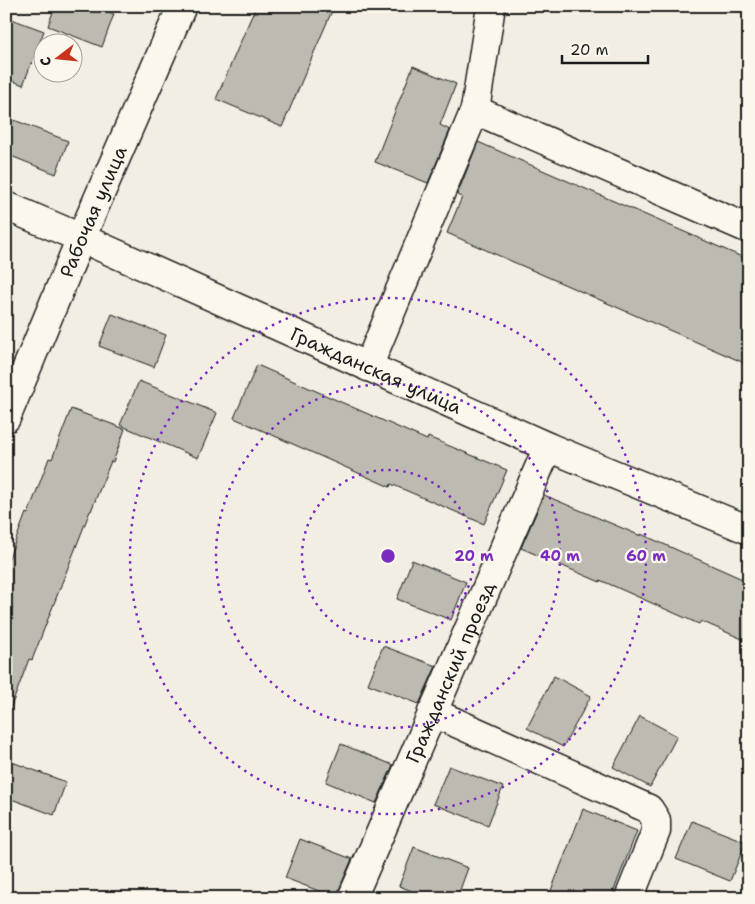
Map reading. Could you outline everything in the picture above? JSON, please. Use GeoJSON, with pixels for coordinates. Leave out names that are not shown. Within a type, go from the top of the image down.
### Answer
{"type":"FeatureCollection","features":[{"type":"Feature","properties":{"kind":"street","name":"Рабочая улица"},"geometry":{"type":"LineString","coordinates":[[6,418],[81,238],[182,6]]}},
{"type":"Feature","properties":{"kind":"street"},"geometry":{"type":"LineString","coordinates":[[368,367],[474,110],[491,6]]}},
{"type":"Feature","properties":{"kind":"street"},"geometry":{"type":"LineString","coordinates":[[474,110],[749,229]]}},
{"type":"Feature","properties":{"kind":"street","name":"Гражданская улица"},"geometry":{"type":"LineString","coordinates":[[6,206],[548,447],[749,530]]}},
{"type":"Feature","properties":{"kind":"street","name":"Гражданский проезд"},"geometry":{"type":"LineString","coordinates":[[352,898],[548,447]]}},
{"type":"Feature","properties":{"kind":"street"},"geometry":{"type":"LineString","coordinates":[[432,712],[649,809],[656,820],[656,831],[629,898]]}},
{"type":"Feature","properties":{"kind":"building"},"geometry":{"type":"Polygon","coordinates":[[[55,6],[94,6],[114,14],[102,47],[82,39],[82,32],[63,32],[48,26],[55,6]]]}},
{"type":"Feature","properties":{"kind":"building"},"geometry":{"type":"Polygon","coordinates":[[[256,6],[334,6],[282,127],[216,99],[256,6]]]}},
{"type":"Feature","properties":{"kind":"building"},"geometry":{"type":"Polygon","coordinates":[[[6,17],[44,31],[32,32],[32,62],[23,85],[6,78],[6,17]]]}},
{"type":"Feature","properties":{"kind":"building"},"geometry":{"type":"Polygon","coordinates":[[[413,66],[456,84],[440,125],[450,130],[428,183],[375,162],[413,66]]]}},
{"type":"Feature","properties":{"kind":"building"},"geometry":{"type":"Polygon","coordinates":[[[14,120],[68,141],[56,174],[6,154],[6,141],[14,120]]]}},
{"type":"Feature","properties":{"kind":"building"},"geometry":{"type":"Polygon","coordinates":[[[478,142],[749,260],[749,365],[447,233],[462,197],[457,195],[478,142]]]}},
{"type":"Feature","properties":{"kind":"building"},"geometry":{"type":"Polygon","coordinates":[[[112,314],[166,335],[154,367],[99,346],[112,314]]]}},
{"type":"Feature","properties":{"kind":"building"},"geometry":{"type":"Polygon","coordinates":[[[257,365],[427,440],[428,437],[507,470],[484,524],[391,484],[390,487],[234,418],[257,365]]]}},
{"type":"Feature","properties":{"kind":"building"},"geometry":{"type":"Polygon","coordinates":[[[139,381],[217,413],[198,458],[120,425],[139,381]]]}},
{"type":"Feature","properties":{"kind":"building"},"geometry":{"type":"Polygon","coordinates":[[[71,409],[125,429],[113,462],[111,461],[90,511],[32,660],[29,659],[8,715],[6,714],[6,566],[26,513],[28,514],[49,458],[52,459],[71,409]]]}},
{"type":"Feature","properties":{"kind":"building"},"geometry":{"type":"Polygon","coordinates":[[[544,495],[641,536],[641,534],[749,582],[749,642],[701,621],[699,624],[600,580],[600,582],[521,548],[544,495]]]}},
{"type":"Feature","properties":{"kind":"building"},"geometry":{"type":"Polygon","coordinates":[[[412,560],[466,582],[451,620],[397,599],[412,560]]]}},
{"type":"Feature","properties":{"kind":"building"},"geometry":{"type":"Polygon","coordinates":[[[383,646],[436,666],[419,704],[368,684],[383,646]]]}},
{"type":"Feature","properties":{"kind":"building"},"geometry":{"type":"Polygon","coordinates":[[[554,676],[591,696],[563,747],[527,728],[554,676]]]}},
{"type":"Feature","properties":{"kind":"building"},"geometry":{"type":"Polygon","coordinates":[[[640,716],[677,736],[650,787],[613,767],[640,716]]]}},
{"type":"Feature","properties":{"kind":"building"},"geometry":{"type":"Polygon","coordinates":[[[341,744],[393,765],[376,803],[326,782],[341,744]]]}},
{"type":"Feature","properties":{"kind":"building"},"geometry":{"type":"Polygon","coordinates":[[[12,762],[66,782],[54,815],[6,797],[6,777],[12,762]]]}},
{"type":"Feature","properties":{"kind":"building"},"geometry":{"type":"Polygon","coordinates":[[[449,766],[503,787],[488,825],[433,804],[449,766]]]}},
{"type":"Feature","properties":{"kind":"building"},"geometry":{"type":"Polygon","coordinates":[[[583,809],[637,831],[611,898],[548,898],[583,809]]]}},
{"type":"Feature","properties":{"kind":"building"},"geometry":{"type":"Polygon","coordinates":[[[692,821],[746,842],[730,881],[676,859],[692,821]]]}},
{"type":"Feature","properties":{"kind":"building"},"geometry":{"type":"Polygon","coordinates":[[[300,839],[352,859],[337,898],[285,878],[300,839]]]}},
{"type":"Feature","properties":{"kind":"building"},"geometry":{"type":"Polygon","coordinates":[[[414,847],[468,868],[457,898],[430,898],[399,886],[414,847]]]}}]}
